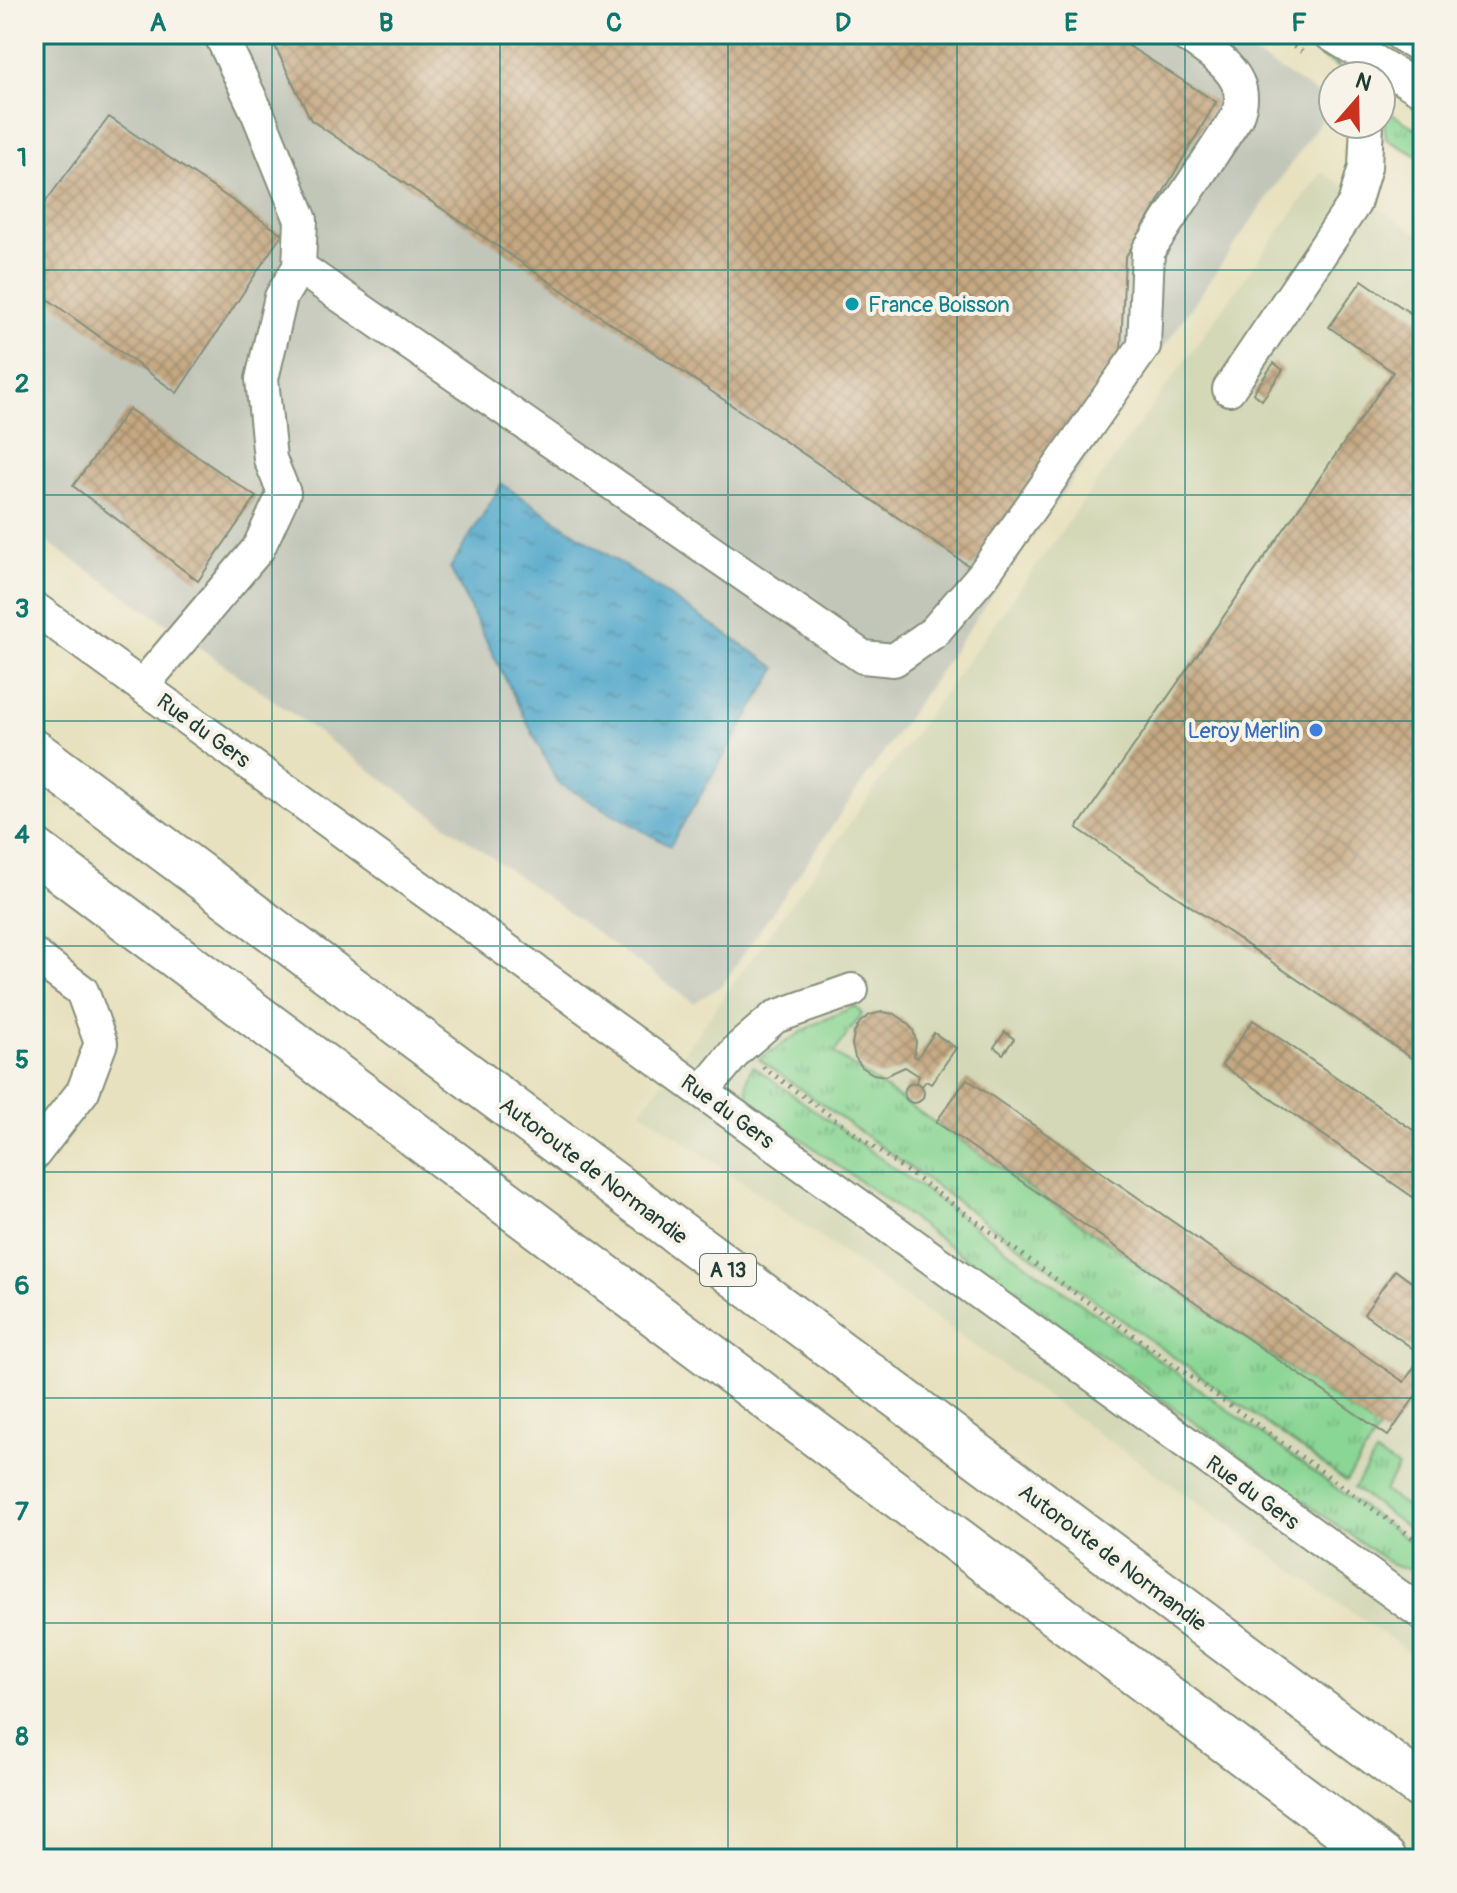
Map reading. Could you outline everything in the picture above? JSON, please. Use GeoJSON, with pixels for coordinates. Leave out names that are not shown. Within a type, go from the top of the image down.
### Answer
{"type":"FeatureCollection","features":[{"type":"Feature","properties":{"kind":"highway","name":"Autoroute de Normandie"},"geometry":{"type":"LineString","coordinates":[[34,752],[1423,1788]]}},
{"type":"Feature","properties":{"kind":"highway"},"geometry":{"type":"LineString","coordinates":[[34,850],[1384,1859]]}},
{"type":"Feature","properties":{"kind":"street"},"geometry":{"type":"LineString","coordinates":[[142,686],[258,549],[284,493],[270,459],[262,379],[281,297],[299,267],[301,220],[258,114],[220,34]]}},
{"type":"Feature","properties":{"kind":"street"},"geometry":{"type":"LineString","coordinates":[[299,267],[863,657],[894,660],[934,632],[983,575],[1144,346],[1148,251],[1236,118],[1242,98],[1235,78],[1224,64],[1184,34]]}},
{"type":"Feature","properties":{"kind":"street"},"geometry":{"type":"LineString","coordinates":[[1400,34],[1423,48]]}},
{"type":"Feature","properties":{"kind":"street"},"geometry":{"type":"LineString","coordinates":[[1339,39],[1350,60]]}},
{"type":"Feature","properties":{"kind":"street"},"geometry":{"type":"LineString","coordinates":[[1339,39],[1423,91]]}},
{"type":"Feature","properties":{"kind":"street"},"geometry":{"type":"LineString","coordinates":[[1229,389],[1354,204],[1365,167],[1366,140]]}},
{"type":"Feature","properties":{"kind":"street","name":"Rue du Gers"},"geometry":{"type":"LineString","coordinates":[[34,608],[1423,1614]]}},
{"type":"Feature","properties":{"kind":"street"},"geometry":{"type":"LineString","coordinates":[[34,955],[82,991],[101,1043],[83,1091],[34,1154]]}},
{"type":"Feature","properties":{"kind":"street"},"geometry":{"type":"LineString","coordinates":[[702,1092],[738,1049],[775,1017],[852,990]]}},
{"type":"Feature","properties":{"kind":"path"},"geometry":{"type":"LineString","coordinates":[[738,1049],[1423,1545]]}},
{"type":"Feature","properties":{"kind":"shaded area"},"geometry":{"type":"Polygon","coordinates":[[[34,34],[1222,34],[1317,93],[1317,126],[722,985],[694,1003],[184,636],[34,533],[34,34]]]}},
{"type":"Feature","properties":{"kind":"shaded area"},"geometry":{"type":"Polygon","coordinates":[[[1322,172],[1423,237],[1423,1662],[641,1111],[1322,172]]]}},
{"type":"Feature","properties":{"kind":"green space"},"geometry":{"type":"Polygon","coordinates":[[[1284,34],[1311,34],[1335,60],[1327,60],[1284,34]]]}},
{"type":"Feature","properties":{"kind":"green space"},"geometry":{"type":"Polygon","coordinates":[[[1397,117],[1423,133],[1423,159],[1388,140],[1397,140],[1397,117]]]}},
{"type":"Feature","properties":{"kind":"green space"},"geometry":{"type":"Polygon","coordinates":[[[855,1006],[862,1014],[834,1053],[1379,1430],[1346,1481],[759,1059],[813,1025],[855,1006]]]}},
{"type":"Feature","properties":{"kind":"green space"},"geometry":{"type":"Polygon","coordinates":[[[753,1066],[1423,1551],[1423,1562],[1408,1568],[1392,1565],[750,1102],[747,1084],[753,1066]]]}},
{"type":"Feature","properties":{"kind":"green space"},"geometry":{"type":"Polygon","coordinates":[[[1376,1454],[1398,1467],[1384,1491],[1423,1518],[1423,1539],[1354,1488],[1376,1454]]]}},
{"type":"Feature","properties":{"kind":"water"},"geometry":{"type":"Polygon","coordinates":[[[502,484],[777,668],[670,846],[557,782],[450,568],[502,484]]]}},
{"type":"Feature","properties":{"kind":"building","name":"France Boisson"},"geometry":{"type":"Polygon","coordinates":[[[269,34],[1110,34],[1216,102],[1125,258],[1121,350],[972,568],[311,120],[269,34]]]}},
{"type":"Feature","properties":{"kind":"building"},"geometry":{"type":"Polygon","coordinates":[[[109,117],[282,234],[177,393],[34,289],[34,217],[109,117]]]}},
{"type":"Feature","properties":{"kind":"building","name":"Leroy Merlin"},"geometry":{"type":"Polygon","coordinates":[[[1362,280],[1423,322],[1423,1066],[1077,828],[1393,372],[1329,327],[1362,280]]]}},
{"type":"Feature","properties":{"kind":"building"},"geometry":{"type":"Polygon","coordinates":[[[1274,363],[1283,370],[1262,400],[1253,393],[1274,363]]]}},
{"type":"Feature","properties":{"kind":"building"},"geometry":{"type":"Polygon","coordinates":[[[129,409],[256,497],[198,581],[73,486],[129,409]]]}},
{"type":"Feature","properties":{"kind":"building"},"geometry":{"type":"Polygon","coordinates":[[[882,1012],[895,1014],[913,1030],[916,1042],[914,1056],[917,1058],[934,1033],[956,1048],[931,1084],[926,1081],[922,1086],[916,1082],[919,1076],[905,1067],[885,1076],[873,1074],[862,1067],[855,1057],[852,1045],[860,1022],[882,1012]]]}},
{"type":"Feature","properties":{"kind":"building"},"geometry":{"type":"Polygon","coordinates":[[[1253,1020],[1423,1137],[1423,1204],[1222,1065],[1253,1020]]]}},
{"type":"Feature","properties":{"kind":"building"},"geometry":{"type":"Polygon","coordinates":[[[1005,1032],[1014,1039],[1003,1054],[994,1047],[1005,1032]]]}},
{"type":"Feature","properties":{"kind":"building"},"geometry":{"type":"Polygon","coordinates":[[[967,1079],[1404,1382],[1422,1355],[1364,1314],[1395,1270],[1414,1284],[1423,1272],[1423,1385],[1388,1436],[936,1122],[967,1079]]]}},
{"type":"Feature","properties":{"kind":"building"},"geometry":{"type":"Polygon","coordinates":[[[914,1083],[921,1086],[924,1093],[921,1100],[914,1103],[907,1100],[904,1093],[907,1086],[914,1083]]]}},
{"type":"Feature","properties":{"kind":"place","name":"France Boisson"},"geometry":{"type":"Point","coordinates":[852,304]}},
{"type":"Feature","properties":{"kind":"place","name":"Leroy Merlin"},"geometry":{"type":"Point","coordinates":[1316,730]}}]}
